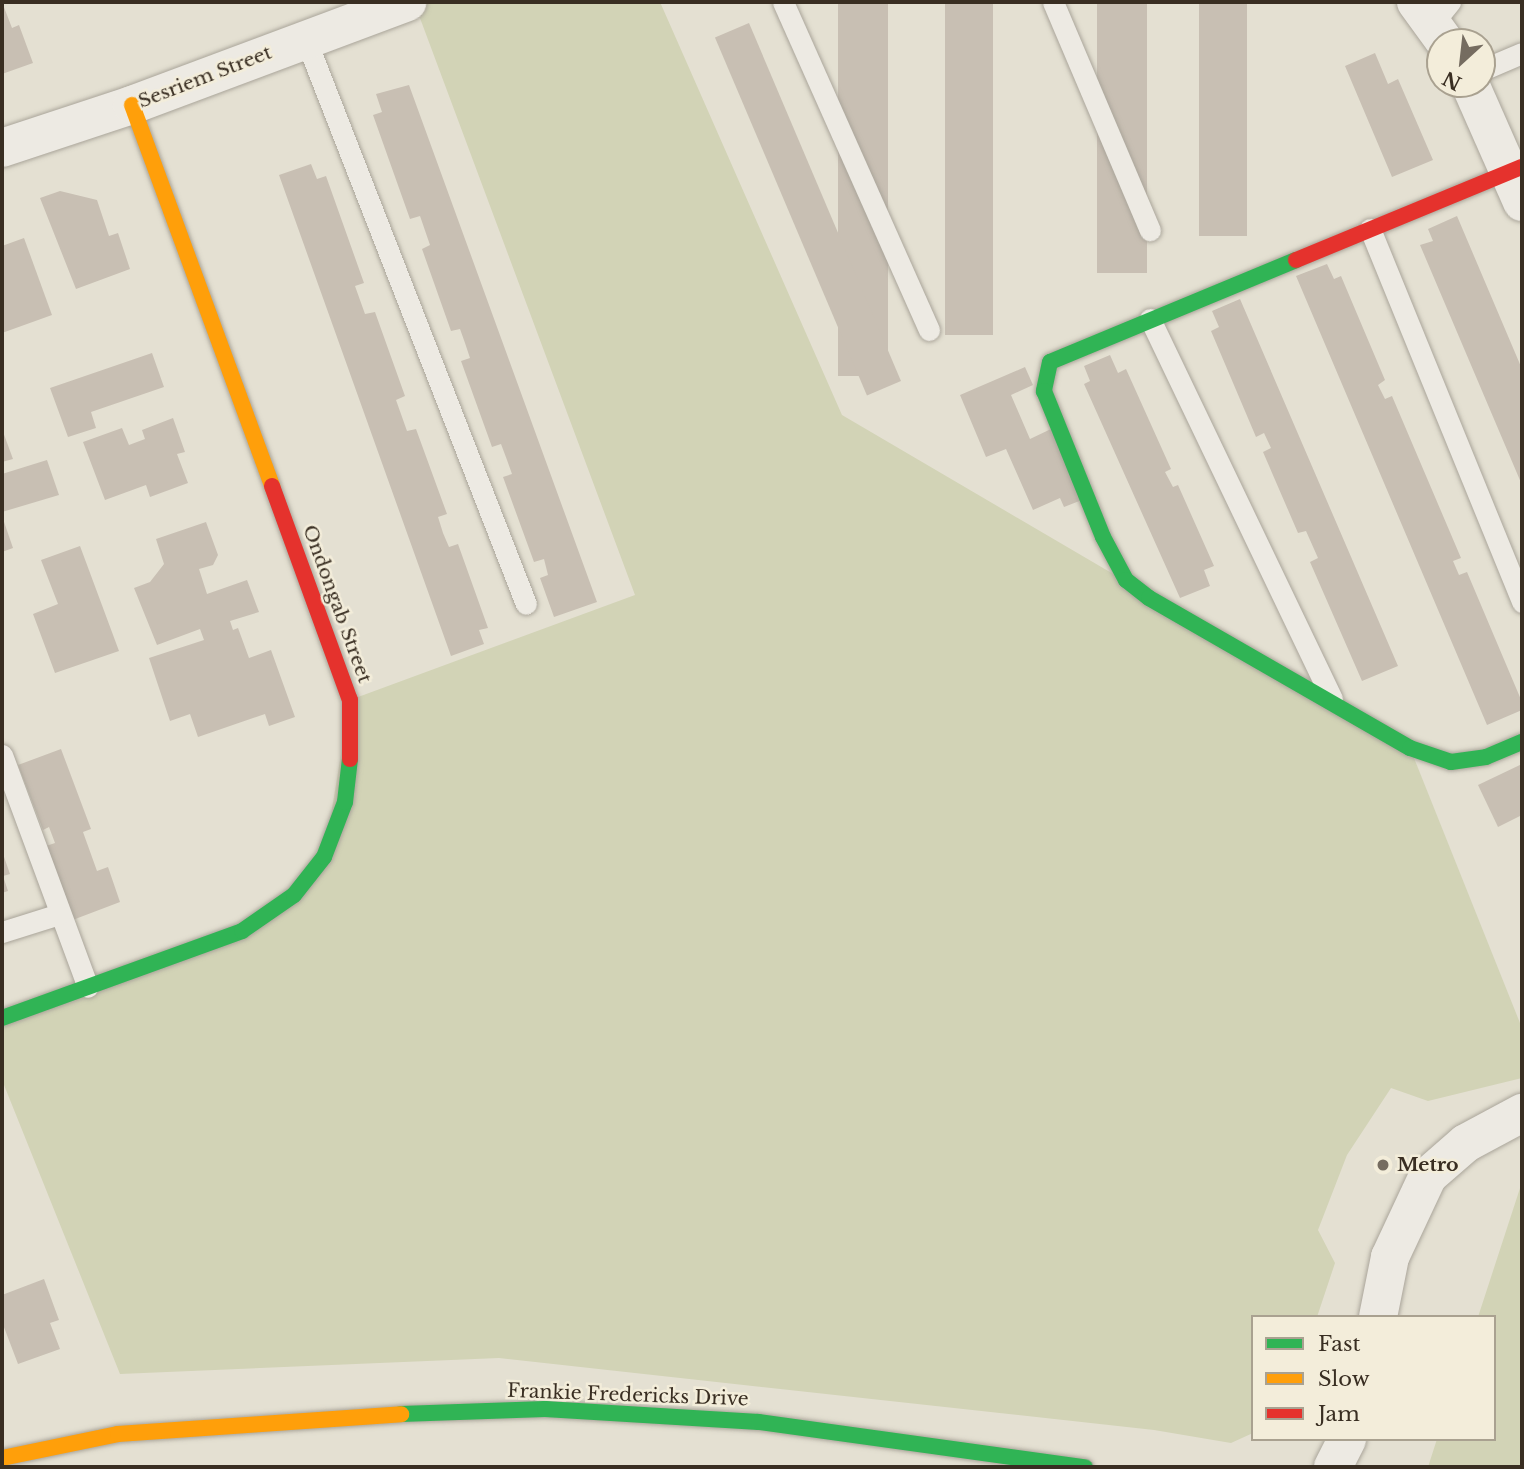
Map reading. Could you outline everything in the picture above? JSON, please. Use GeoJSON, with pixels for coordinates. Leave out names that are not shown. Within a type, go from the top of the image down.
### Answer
{"type":"FeatureCollection","features":[{"type":"Feature","properties":{"kind":"street","name":"Sesriem Street"},"geometry":{"type":"LineString","coordinates":[[2,148],[132,105],[407,2]]}},
{"type":"Feature","properties":{"kind":"street"},"geometry":{"type":"LineString","coordinates":[[1477,98],[1518,180],[1370,229],[1050,362],[1044,391],[1103,537],[1126,580],[1149,598],[1410,748],[1451,761],[1486,757],[1522,742]]}},
{"type":"Feature","properties":{"kind":"street","name":"Ondongab Street"},"geometry":{"type":"LineString","coordinates":[[2,1018],[242,931],[293,895],[324,858],[345,803],[352,741],[350,699],[132,105]]}},
{"type":"Feature","properties":{"kind":"street"},"geometry":{"type":"LineString","coordinates":[[1378,1315],[1390,1257],[1428,1177],[1466,1143],[1522,1113]]}},
{"type":"Feature","properties":{"kind":"street","name":"Frankie Fredericks Drive"},"geometry":{"type":"LineString","coordinates":[[2,1458],[118,1434],[173,1429],[297,1418],[545,1409],[759,1422],[1085,1467]]}},
{"type":"Feature","properties":{"kind":"lane"},"geometry":{"type":"LineString","coordinates":[[783,2],[929,330]]}},
{"type":"Feature","properties":{"kind":"lane"},"geometry":{"type":"LineString","coordinates":[[1052,2],[1150,230]]}},
{"type":"Feature","properties":{"kind":"lane"},"geometry":{"type":"LineString","coordinates":[[306,40],[526,604]]}},
{"type":"Feature","properties":{"kind":"lane"},"geometry":{"type":"LineString","coordinates":[[1496,64],[1522,53]]}},
{"type":"Feature","properties":{"kind":"lane"},"geometry":{"type":"LineString","coordinates":[[1370,229],[1522,601]]}},
{"type":"Feature","properties":{"kind":"lane"},"geometry":{"type":"LineString","coordinates":[[1150,319],[1334,702]]}},
{"type":"Feature","properties":{"kind":"lane"},"geometry":{"type":"LineString","coordinates":[[2,755],[88,987]]}},
{"type":"Feature","properties":{"kind":"lane"},"geometry":{"type":"LineString","coordinates":[[2,932],[59,914]]}},
{"type":"Feature","properties":{"kind":"green space"},"geometry":{"type":"Polygon","coordinates":[[[414,2],[660,2],[842,415],[1410,748],[1522,1028],[1522,1078],[1428,1101],[1391,1088],[1347,1155],[1318,1230],[1335,1263],[1318,1315],[1251,1315],[1251,1434],[1231,1443],[1154,1430],[499,1358],[120,1374],[2,1080],[2,1018],[242,931],[324,857],[350,700],[635,595],[414,2]]]}},
{"type":"Feature","properties":{"kind":"green space"},"geometry":{"type":"Polygon","coordinates":[[[1522,1182],[1522,1467],[1428,1467],[1436,1441],[1496,1441],[1496,1315],[1479,1315],[1522,1182]]]}},
{"type":"Feature","properties":{"kind":"building"},"geometry":{"type":"Polygon","coordinates":[[[2,2],[12,28],[19,25],[33,63],[2,74],[2,2]]]}},
{"type":"Feature","properties":{"kind":"building"},"geometry":{"type":"Polygon","coordinates":[[[838,2],[888,2],[888,376],[838,376],[838,2]]]}},
{"type":"Feature","properties":{"kind":"building"},"geometry":{"type":"Polygon","coordinates":[[[945,2],[993,2],[993,335],[945,335],[945,2]]]}},
{"type":"Feature","properties":{"kind":"building"},"geometry":{"type":"Polygon","coordinates":[[[1097,2],[1147,2],[1147,273],[1097,273],[1097,2]]]}},
{"type":"Feature","properties":{"kind":"building"},"geometry":{"type":"Polygon","coordinates":[[[1199,2],[1247,2],[1247,236],[1199,236],[1199,2]]]}},
{"type":"Feature","properties":{"kind":"building"},"geometry":{"type":"Polygon","coordinates":[[[749,23],[901,381],[867,396],[715,37],[749,23]]]}},
{"type":"Feature","properties":{"kind":"building"},"geometry":{"type":"Polygon","coordinates":[[[1375,53],[1388,84],[1398,79],[1433,160],[1392,177],[1345,66],[1375,53]]]}},
{"type":"Feature","properties":{"kind":"building"},"geometry":{"type":"Polygon","coordinates":[[[409,85],[597,602],[554,617],[540,578],[548,575],[544,559],[534,562],[503,477],[512,474],[507,460],[501,444],[492,447],[461,361],[470,358],[465,343],[460,329],[451,331],[422,249],[430,245],[420,216],[410,219],[373,115],[382,112],[376,94],[409,85]]]}},
{"type":"Feature","properties":{"kind":"building"},"geometry":{"type":"Polygon","coordinates":[[[311,164],[317,179],[326,176],[364,283],[355,286],[365,314],[375,312],[405,396],[396,400],[407,431],[416,429],[447,514],[438,517],[443,533],[449,547],[458,544],[488,628],[479,630],[484,644],[451,656],[279,175],[311,164]]]}},
{"type":"Feature","properties":{"kind":"building"},"geometry":{"type":"Polygon","coordinates":[[[60,191],[97,200],[109,236],[118,233],[130,269],[76,289],[40,198],[60,191]]]}},
{"type":"Feature","properties":{"kind":"building"},"geometry":{"type":"Polygon","coordinates":[[[1457,216],[1522,369],[1522,485],[1420,245],[1433,241],[1428,229],[1457,216]]]}},
{"type":"Feature","properties":{"kind":"building"},"geometry":{"type":"Polygon","coordinates":[[[24,238],[52,315],[2,333],[2,246],[24,238]]]}},
{"type":"Feature","properties":{"kind":"building"},"geometry":{"type":"Polygon","coordinates":[[[1327,264],[1334,279],[1341,276],[1385,380],[1378,385],[1385,399],[1392,396],[1461,558],[1453,561],[1459,575],[1467,572],[1522,702],[1522,710],[1487,725],[1296,276],[1327,264]]]}},
{"type":"Feature","properties":{"kind":"building"},"geometry":{"type":"Polygon","coordinates":[[[1240,299],[1398,666],[1362,681],[1310,562],[1318,558],[1306,531],[1298,533],[1263,452],[1271,448],[1264,433],[1256,437],[1211,331],[1219,327],[1212,311],[1240,299]]]}},
{"type":"Feature","properties":{"kind":"building"},"geometry":{"type":"Polygon","coordinates":[[[152,353],[164,387],[91,412],[96,428],[68,437],[50,388],[152,353]]]}},
{"type":"Feature","properties":{"kind":"building"},"geometry":{"type":"Polygon","coordinates":[[[1110,355],[1118,373],[1126,369],[1171,469],[1165,472],[1173,487],[1178,485],[1214,566],[1204,570],[1210,586],[1180,598],[1084,384],[1090,381],[1084,366],[1110,355]]]}},
{"type":"Feature","properties":{"kind":"building"},"geometry":{"type":"Polygon","coordinates":[[[1025,367],[1033,385],[1011,395],[1030,439],[1051,429],[1082,500],[1064,507],[1060,498],[1033,510],[1006,449],[986,457],[960,395],[1025,367]]]}},
{"type":"Feature","properties":{"kind":"building"},"geometry":{"type":"Polygon","coordinates":[[[173,418],[185,452],[177,454],[188,483],[150,497],[146,485],[105,500],[83,442],[122,428],[129,445],[145,439],[142,430],[173,418]]]}},
{"type":"Feature","properties":{"kind":"building"},"geometry":{"type":"Polygon","coordinates":[[[2,429],[13,459],[2,462],[2,429]]]}},
{"type":"Feature","properties":{"kind":"building"},"geometry":{"type":"Polygon","coordinates":[[[47,460],[59,495],[2,512],[2,474],[47,460]]]}},
{"type":"Feature","properties":{"kind":"building"},"geometry":{"type":"Polygon","coordinates":[[[2,516],[13,548],[2,552],[2,516]]]}},
{"type":"Feature","properties":{"kind":"building"},"geometry":{"type":"Polygon","coordinates":[[[206,522],[218,555],[213,565],[199,569],[207,594],[247,580],[259,612],[230,621],[233,630],[238,628],[249,658],[271,650],[295,717],[269,726],[265,714],[198,737],[190,714],[170,721],[149,658],[204,640],[200,629],[157,645],[134,588],[150,582],[164,564],[156,539],[206,522]]]}},
{"type":"Feature","properties":{"kind":"building"},"geometry":{"type":"Polygon","coordinates":[[[80,546],[119,651],[55,673],[33,614],[58,604],[41,560],[80,546]]]}},
{"type":"Feature","properties":{"kind":"building"},"geometry":{"type":"Polygon","coordinates":[[[61,749],[91,829],[83,832],[97,871],[108,867],[120,902],[70,921],[43,847],[55,843],[49,827],[43,830],[18,765],[61,749]]]}},
{"type":"Feature","properties":{"kind":"building"},"geometry":{"type":"Polygon","coordinates":[[[1522,764],[1522,815],[1498,827],[1478,785],[1522,764]]]}},
{"type":"Feature","properties":{"kind":"building"},"geometry":{"type":"Polygon","coordinates":[[[2,851],[10,874],[3,876],[8,891],[2,893],[2,851]]]}},
{"type":"Feature","properties":{"kind":"building"},"geometry":{"type":"Polygon","coordinates":[[[44,1279],[59,1320],[50,1323],[60,1349],[18,1364],[2,1322],[2,1295],[44,1279]]]}},
{"type":"Feature","properties":{"kind":"traffic: fast"},"geometry":{"type":"LineString","coordinates":[[1296,260],[1050,362],[1044,391],[1103,537],[1126,580],[1149,598],[1410,748],[1451,762],[1486,757],[1522,742]]}},
{"type":"Feature","properties":{"kind":"traffic: fast"},"geometry":{"type":"LineString","coordinates":[[2,1018],[242,931],[294,895],[324,857],[345,802],[350,759]]}},
{"type":"Feature","properties":{"kind":"traffic: fast"},"geometry":{"type":"LineString","coordinates":[[401,1414],[545,1409],[759,1422],[1085,1467]]}},
{"type":"Feature","properties":{"kind":"traffic: slow"},"geometry":{"type":"LineString","coordinates":[[132,105],[272,486]]}},
{"type":"Feature","properties":{"kind":"traffic: slow"},"geometry":{"type":"LineString","coordinates":[[2,1458],[118,1434],[401,1414]]}},
{"type":"Feature","properties":{"kind":"traffic: jam"},"geometry":{"type":"LineString","coordinates":[[1296,260],[1522,167]]}},
{"type":"Feature","properties":{"kind":"traffic: jam"},"geometry":{"type":"LineString","coordinates":[[272,486],[350,700],[350,759]]}},
{"type":"Feature","properties":{"kind":"place","name":"Metro"},"geometry":{"type":"Point","coordinates":[1383,1165]}}]}
